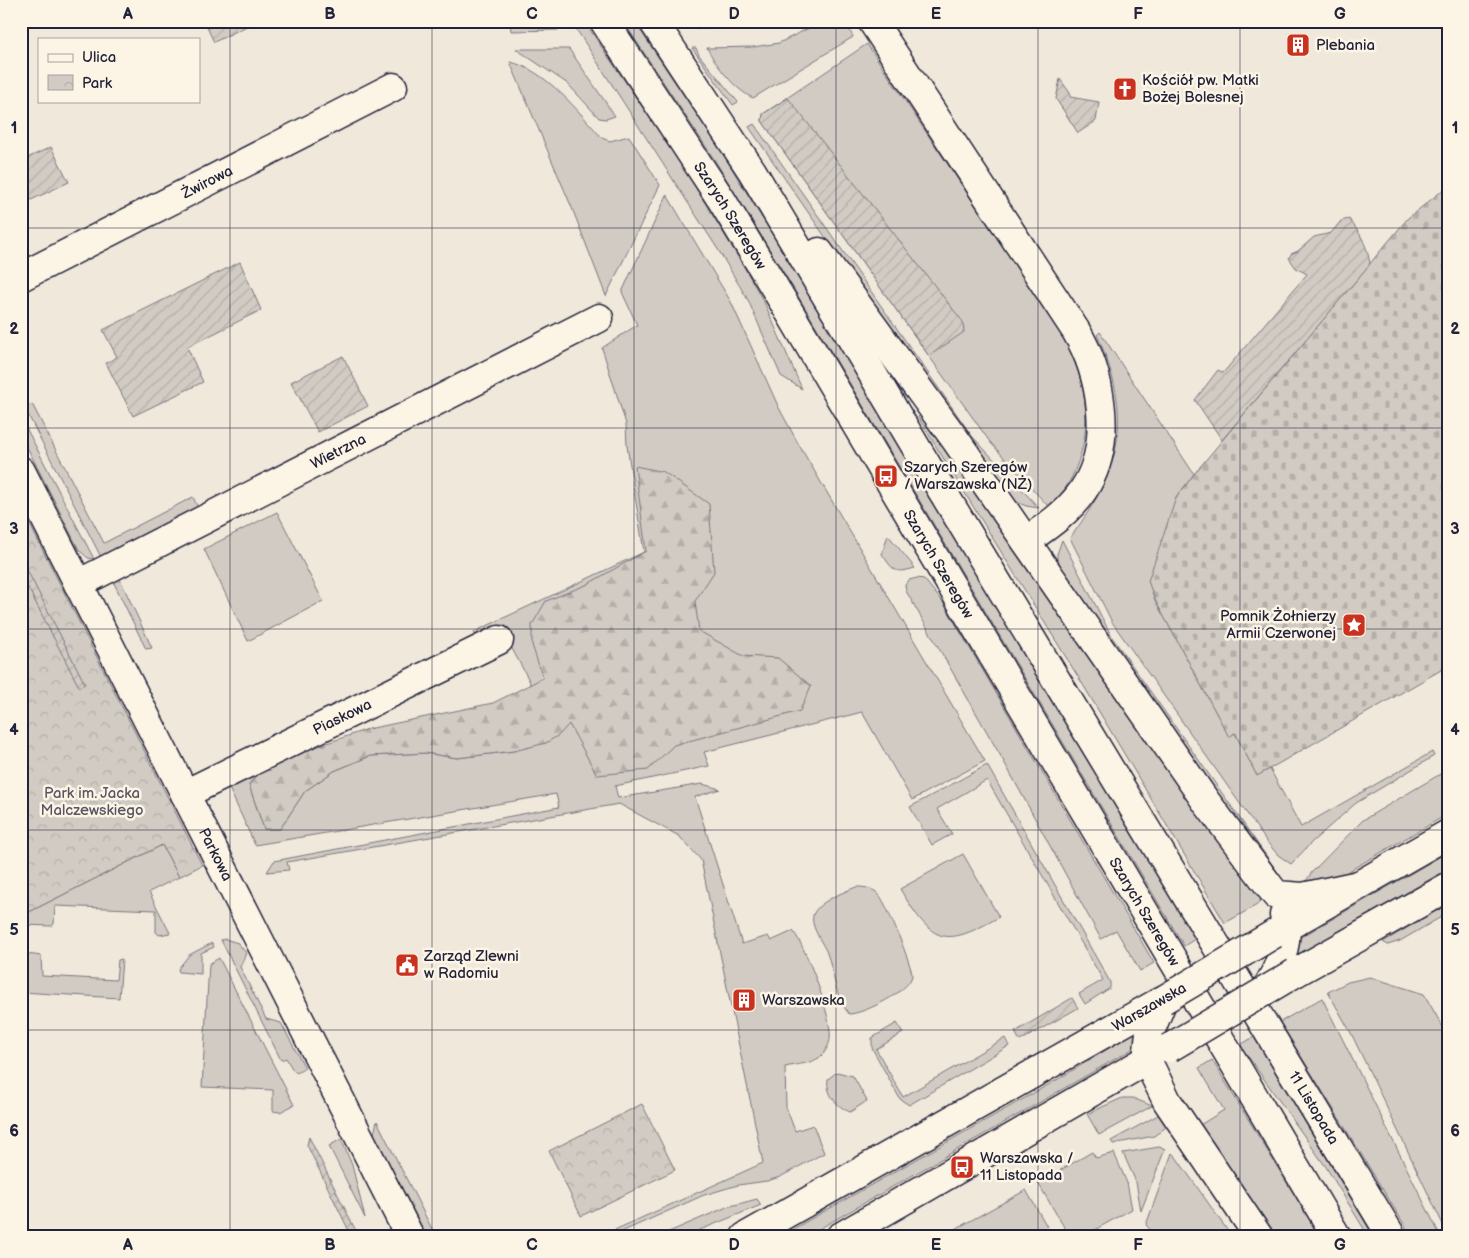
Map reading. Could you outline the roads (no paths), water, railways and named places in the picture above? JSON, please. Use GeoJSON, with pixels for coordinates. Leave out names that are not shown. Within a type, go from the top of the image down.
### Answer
{"type":"FeatureCollection","features":[{"type":"Feature","properties":{"kind":"main road","name":"Szarych Szeregów"},"geometry":{"type":"LineString","coordinates":[[604,21],[721,200],[785,305],[1337,1237]]}},
{"type":"Feature","properties":{"kind":"main road"},"geometry":{"type":"LineString","coordinates":[[653,21],[726,130],[821,254],[1026,541],[1131,696],[1207,803],[1276,895],[1281,905],[1280,937],[1275,978],[1263,993]]}},
{"type":"Feature","properties":{"kind":"main road"},"geometry":{"type":"LineString","coordinates":[[872,22],[1076,331],[1095,376],[1100,403],[1101,423],[1098,450],[1087,484],[1063,514],[1026,541]]}},
{"type":"Feature","properties":{"kind":"main road","name":"Żwirowa"},"geometry":{"type":"LineString","coordinates":[[21,277],[393,86]]}},
{"type":"Feature","properties":{"kind":"main road","name":"11 Listopada"},"geometry":{"type":"LineString","coordinates":[[726,130],[1392,1237]]}},
{"type":"Feature","properties":{"kind":"main road","name":"Wietrzna"},"geometry":{"type":"LineString","coordinates":[[78,584],[599,318]]}},
{"type":"Feature","properties":{"kind":"main road","name":"Parkowa"},"geometry":{"type":"LineString","coordinates":[[21,471],[410,1237]]}},
{"type":"Feature","properties":{"kind":"main road","name":"Piaskowa"},"geometry":{"type":"LineString","coordinates":[[186,794],[499,640]]}},
{"type":"Feature","properties":{"kind":"main road","name":"Warszawska"},"geometry":{"type":"LineString","coordinates":[[745,1237],[1155,1009],[1280,937],[1359,885],[1448,834]]}},
{"type":"Feature","properties":{"kind":"main road"},"geometry":{"type":"LineString","coordinates":[[1276,895],[1304,898],[1359,885]]}},
{"type":"Feature","properties":{"kind":"main road"},"geometry":{"type":"LineString","coordinates":[[840,1237],[1448,887]]}},
{"type":"Feature","properties":{"kind":"main road"},"geometry":{"type":"LineString","coordinates":[[1155,1009],[1146,1050],[1158,1054]]}},
{"type":"Feature","properties":{"kind":"main road"},"geometry":{"type":"LineString","coordinates":[[1158,1054],[1167,1101],[1259,1237]]}},
{"type":"Feature","properties":{"kind":"place","name":"Plebania"},"geometry":{"type":"Point","coordinates":[1298,45]}},
{"type":"Feature","properties":{"kind":"place","name":"Kościół pw. Matki Bożej Bolesnej"},"geometry":{"type":"Point","coordinates":[1125,89]}},
{"type":"Feature","properties":{"kind":"place","name":"Szarych Szeregów / Warszawska (NŻ)"},"geometry":{"type":"Point","coordinates":[886,476]}},
{"type":"Feature","properties":{"kind":"place","name":"Pomnik Żołnierzy Armii Czerwonej"},"geometry":{"type":"Point","coordinates":[1354,625]}},
{"type":"Feature","properties":{"kind":"place","name":"Zarząd Zlewni w Radomiu"},"geometry":{"type":"Point","coordinates":[407,965]}},
{"type":"Feature","properties":{"kind":"place","name":"Warszawska"},"geometry":{"type":"Point","coordinates":[744,1000]}},
{"type":"Feature","properties":{"kind":"place","name":"Warszawska / 11 Listopada"},"geometry":{"type":"Point","coordinates":[962,1167]}},
{"type":"Feature","properties":{"kind":"park label","name":"Park im. Jacka Malczewskiego"},"geometry":{"type":"Point","coordinates":[92,802]}}]}
